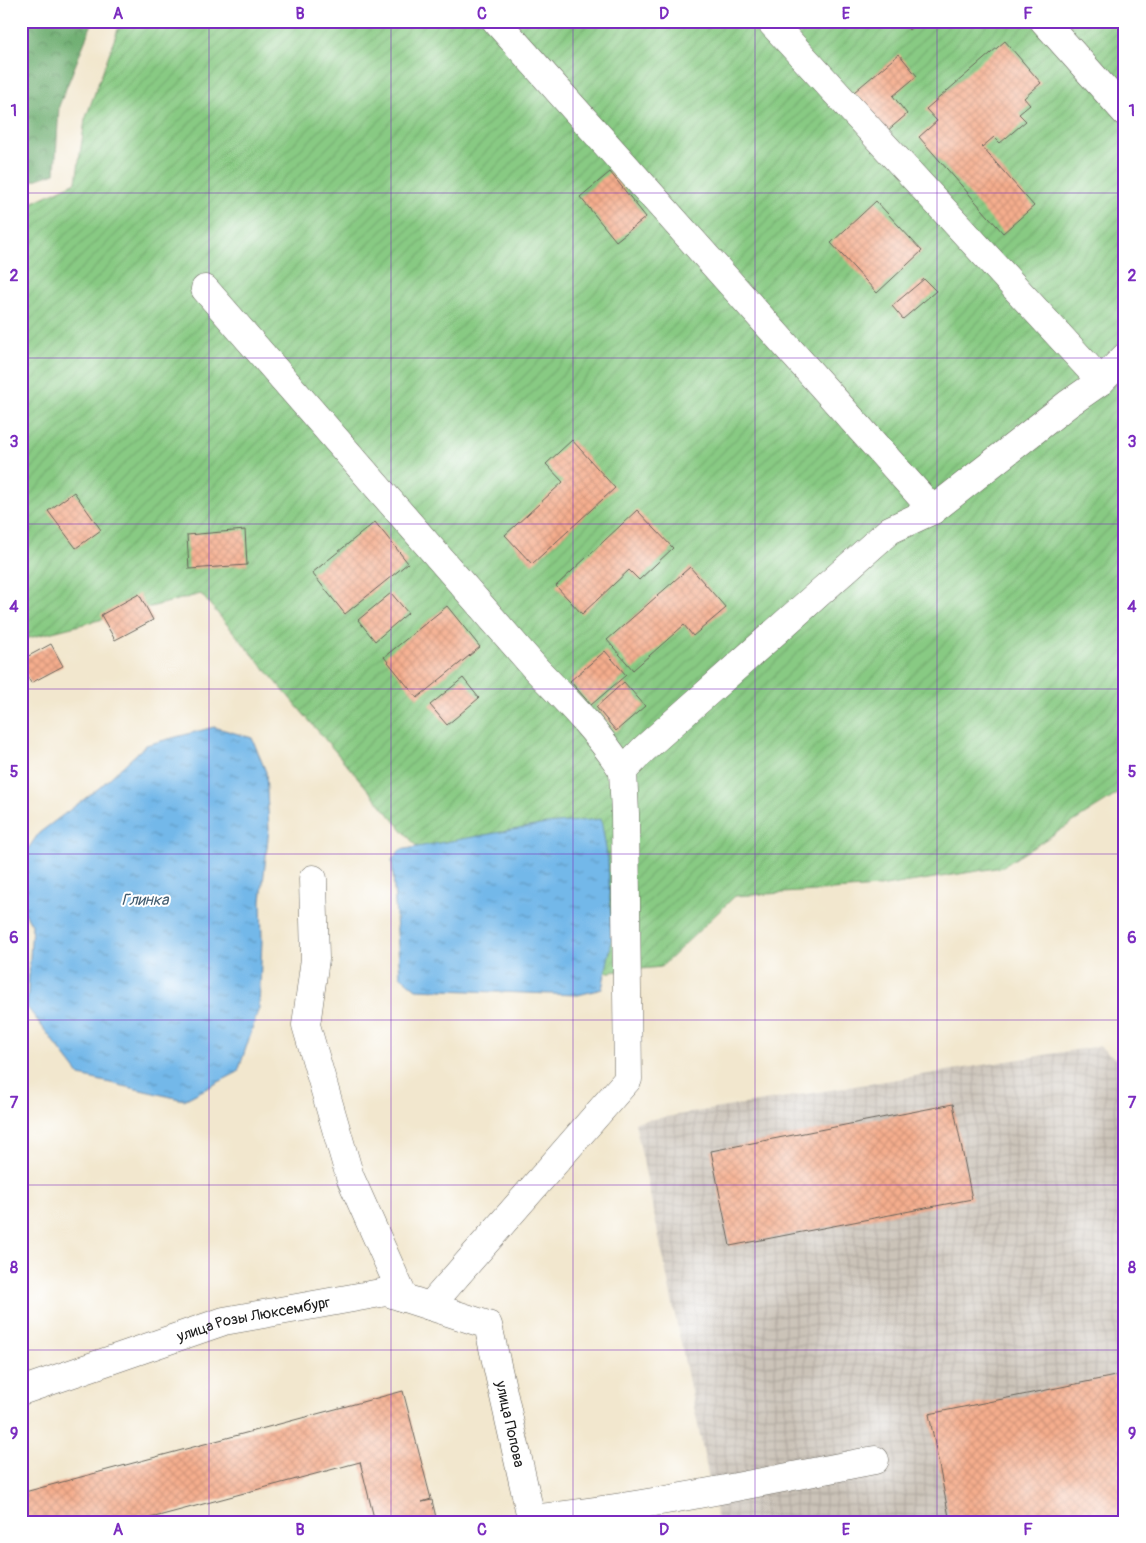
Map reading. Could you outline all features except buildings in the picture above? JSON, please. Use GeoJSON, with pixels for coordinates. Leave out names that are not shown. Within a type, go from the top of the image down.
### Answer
{"type":"FeatureCollection","features":[{"type":"Feature","properties":{"kind":"street"},"geometry":{"type":"LineString","coordinates":[[496,21],[933,510]]}},
{"type":"Feature","properties":{"kind":"street"},"geometry":{"type":"LineString","coordinates":[[770,21],[1101,381]]}},
{"type":"Feature","properties":{"kind":"street"},"geometry":{"type":"LineString","coordinates":[[1044,21],[1125,112]]}},
{"type":"Feature","properties":{"kind":"street"},"geometry":{"type":"LineString","coordinates":[[205,289],[536,669],[582,717],[614,756],[623,771],[628,1079],[430,1306]]}},
{"type":"Feature","properties":{"kind":"street"},"geometry":{"type":"LineString","coordinates":[[623,771],[643,750],[890,530],[933,510],[1068,404],[1101,381],[1125,357]]}},
{"type":"Feature","properties":{"kind":"street"},"geometry":{"type":"LineString","coordinates":[[313,879],[315,959],[306,1026],[350,1176],[404,1298]]}},
{"type":"Feature","properties":{"kind":"street","name":"улица Розы Люксембург"},"geometry":{"type":"LineString","coordinates":[[21,1392],[224,1321],[386,1292],[488,1325]]}},
{"type":"Feature","properties":{"kind":"street","name":"улица Попова"},"geometry":{"type":"LineString","coordinates":[[488,1325],[532,1521]]}},
{"type":"Feature","properties":{"kind":"street"},"geometry":{"type":"LineString","coordinates":[[532,1521],[711,1492],[874,1460]]}},
{"type":"Feature","properties":{"kind":"shaded area"},"geometry":{"type":"Polygon","coordinates":[[[1099,1046],[1125,1066],[1125,1522],[718,1522],[635,1122],[1099,1046]]]}},
{"type":"Feature","properties":{"kind":"green space"},"geometry":{"type":"Polygon","coordinates":[[[21,21],[93,21],[59,106],[55,173],[21,185],[21,21]]]}},
{"type":"Feature","properties":{"kind":"green space"},"geometry":{"type":"Polygon","coordinates":[[[121,21],[1050,21],[1057,27],[1079,21],[1125,21],[1125,792],[1119,793],[1002,867],[879,887],[735,896],[661,967],[518,981],[446,881],[201,594],[21,640],[21,208],[76,182],[85,120],[121,21]]]}},
{"type":"Feature","properties":{"kind":"water","name":"Глинка"},"geometry":{"type":"Polygon","coordinates":[[[214,727],[252,738],[266,772],[269,829],[261,901],[262,940],[259,1008],[238,1072],[184,1100],[80,1076],[27,1007],[32,925],[21,906],[21,859],[39,833],[99,788],[146,745],[214,727]]]}},
{"type":"Feature","properties":{"kind":"water"},"geometry":{"type":"Polygon","coordinates":[[[601,819],[608,860],[612,940],[602,989],[578,995],[416,989],[400,976],[392,860],[400,850],[546,824],[601,819]]]}}]}
